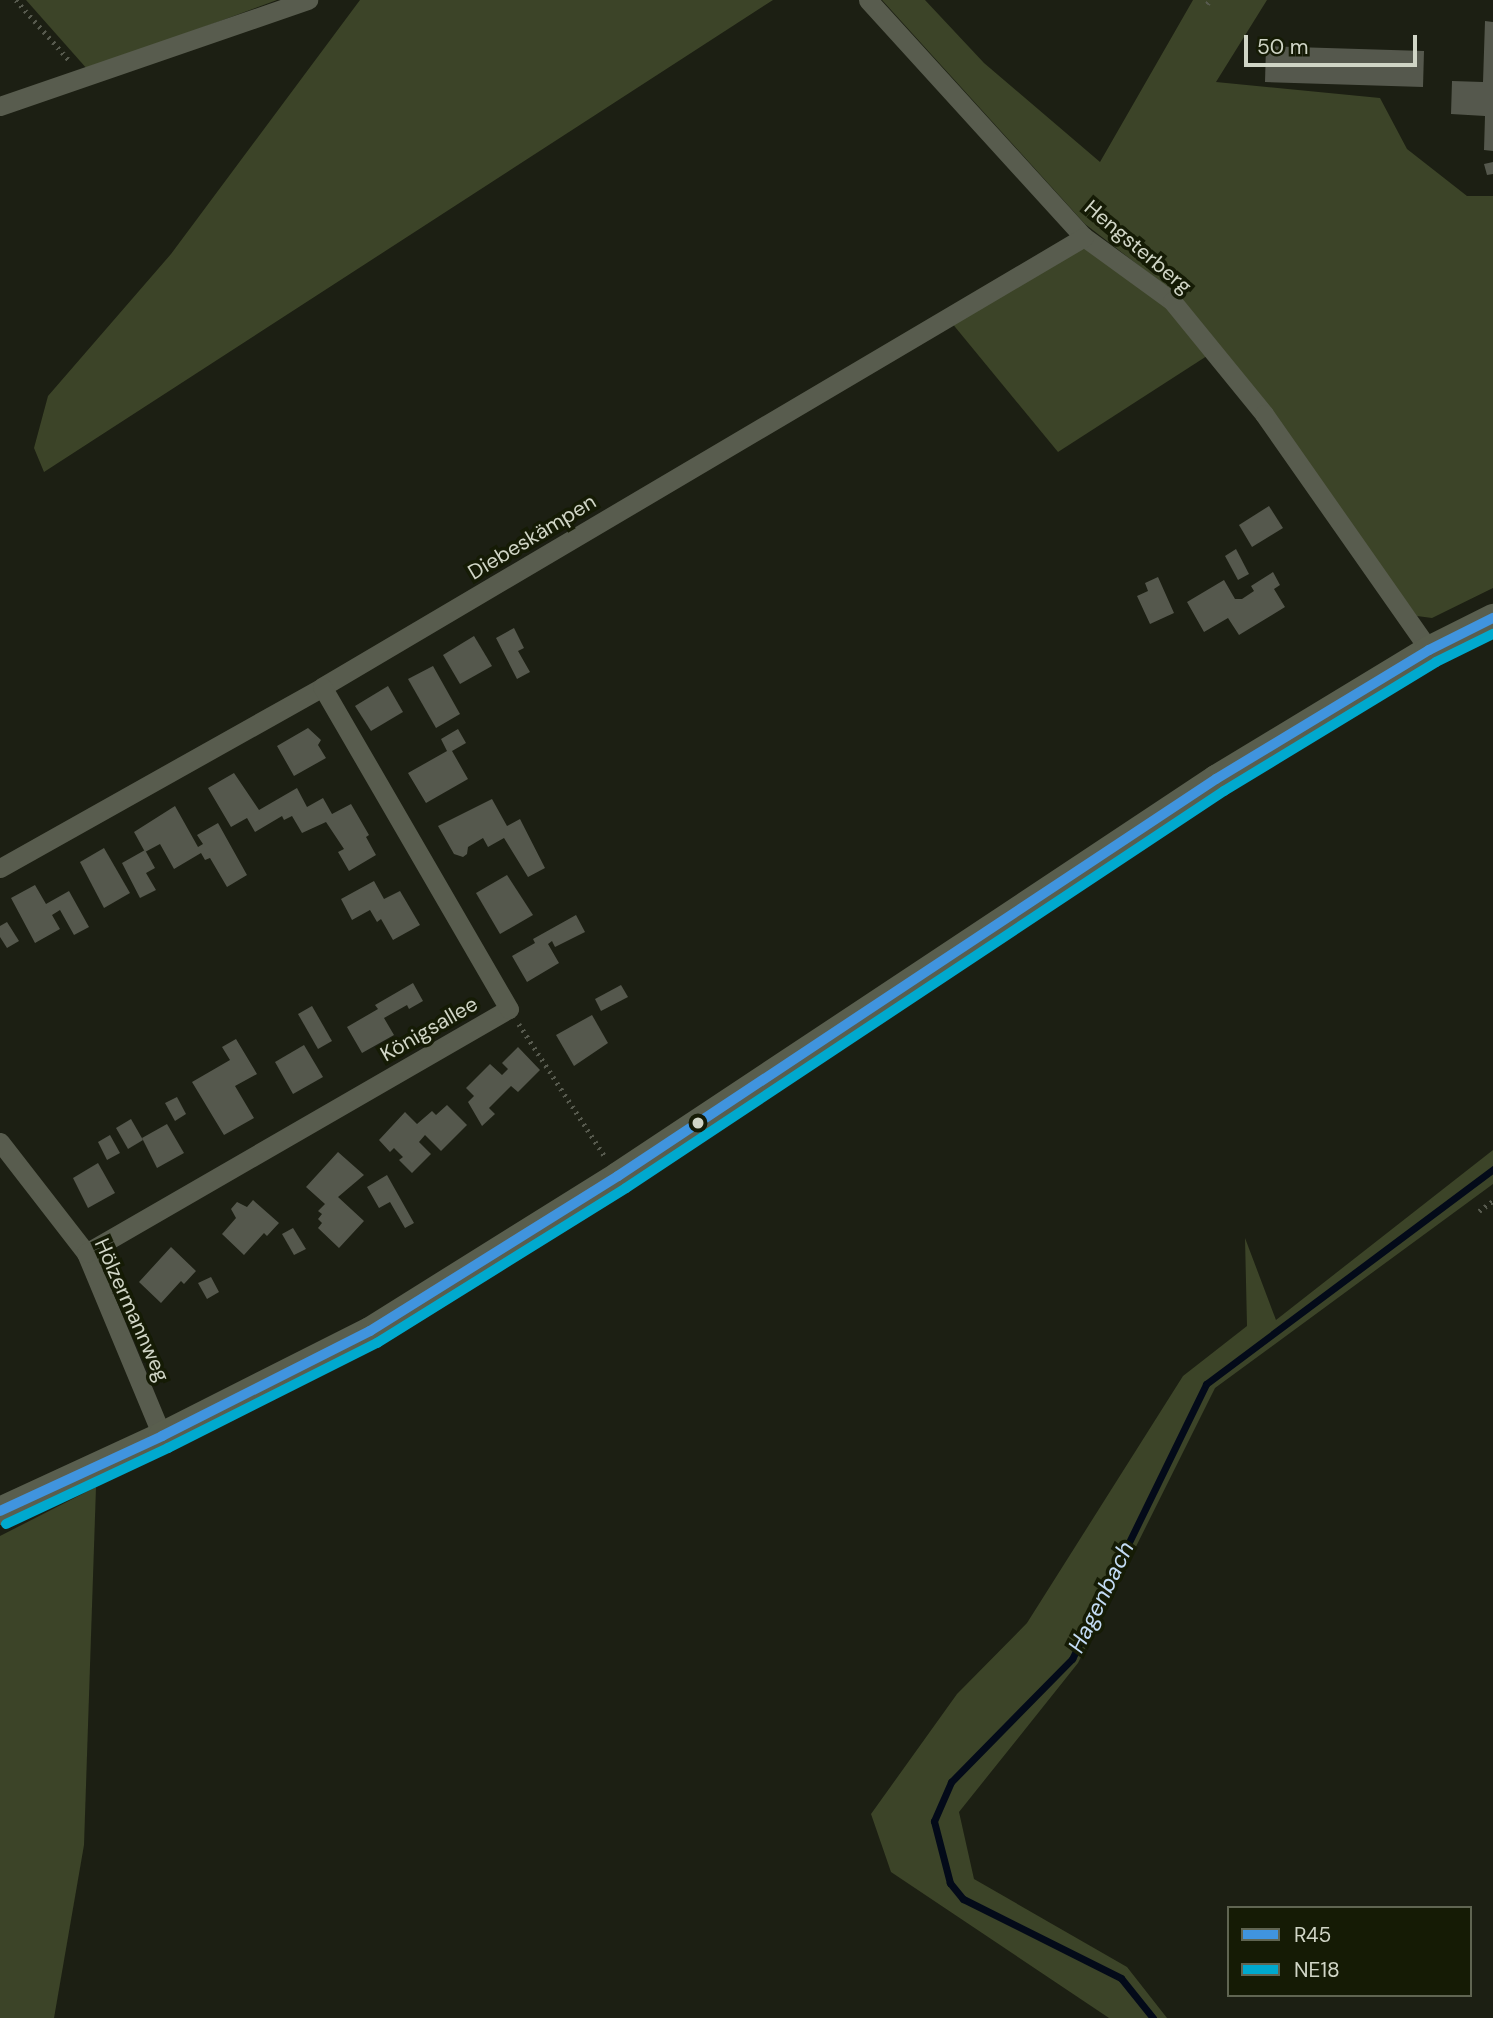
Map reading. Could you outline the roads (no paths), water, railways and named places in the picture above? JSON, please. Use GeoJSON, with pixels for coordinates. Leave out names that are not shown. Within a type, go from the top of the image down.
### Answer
{"type":"FeatureCollection","features":[{"type":"Feature","properties":{"kind":"main road"},"geometry":{"type":"LineString","coordinates":[[0,1511],[162,1436],[370,1331],[618,1176],[1216,779],[1429,650],[1493,618]]}},
{"type":"Feature","properties":{"kind":"street"},"geometry":{"type":"LineString","coordinates":[[0,106],[308,0]]}},
{"type":"Feature","properties":{"kind":"street","name":"Hengsterberg"},"geometry":{"type":"LineString","coordinates":[[869,0],[1084,237],[1172,301],[1264,414],[1429,650]]}},
{"type":"Feature","properties":{"kind":"street","name":"Diebeskämpen"},"geometry":{"type":"LineString","coordinates":[[0,868],[322,687],[1084,237]]}},
{"type":"Feature","properties":{"kind":"street","name":"Königsallee"},"geometry":{"type":"LineString","coordinates":[[86,1253],[509,1009],[322,687]]}},
{"type":"Feature","properties":{"kind":"street","name":"Hölzermannweg"},"geometry":{"type":"LineString","coordinates":[[0,1142],[86,1253],[162,1436]]}},
{"type":"Feature","properties":{"kind":"waterway","name":"Hagenbach"},"geometry":{"type":"LineString","coordinates":[[1153,2018],[1121,1978],[963,1899],[950,1883],[934,1821],[951,1782],[1072,1659],[1206,1384],[1493,1169]]}}]}
